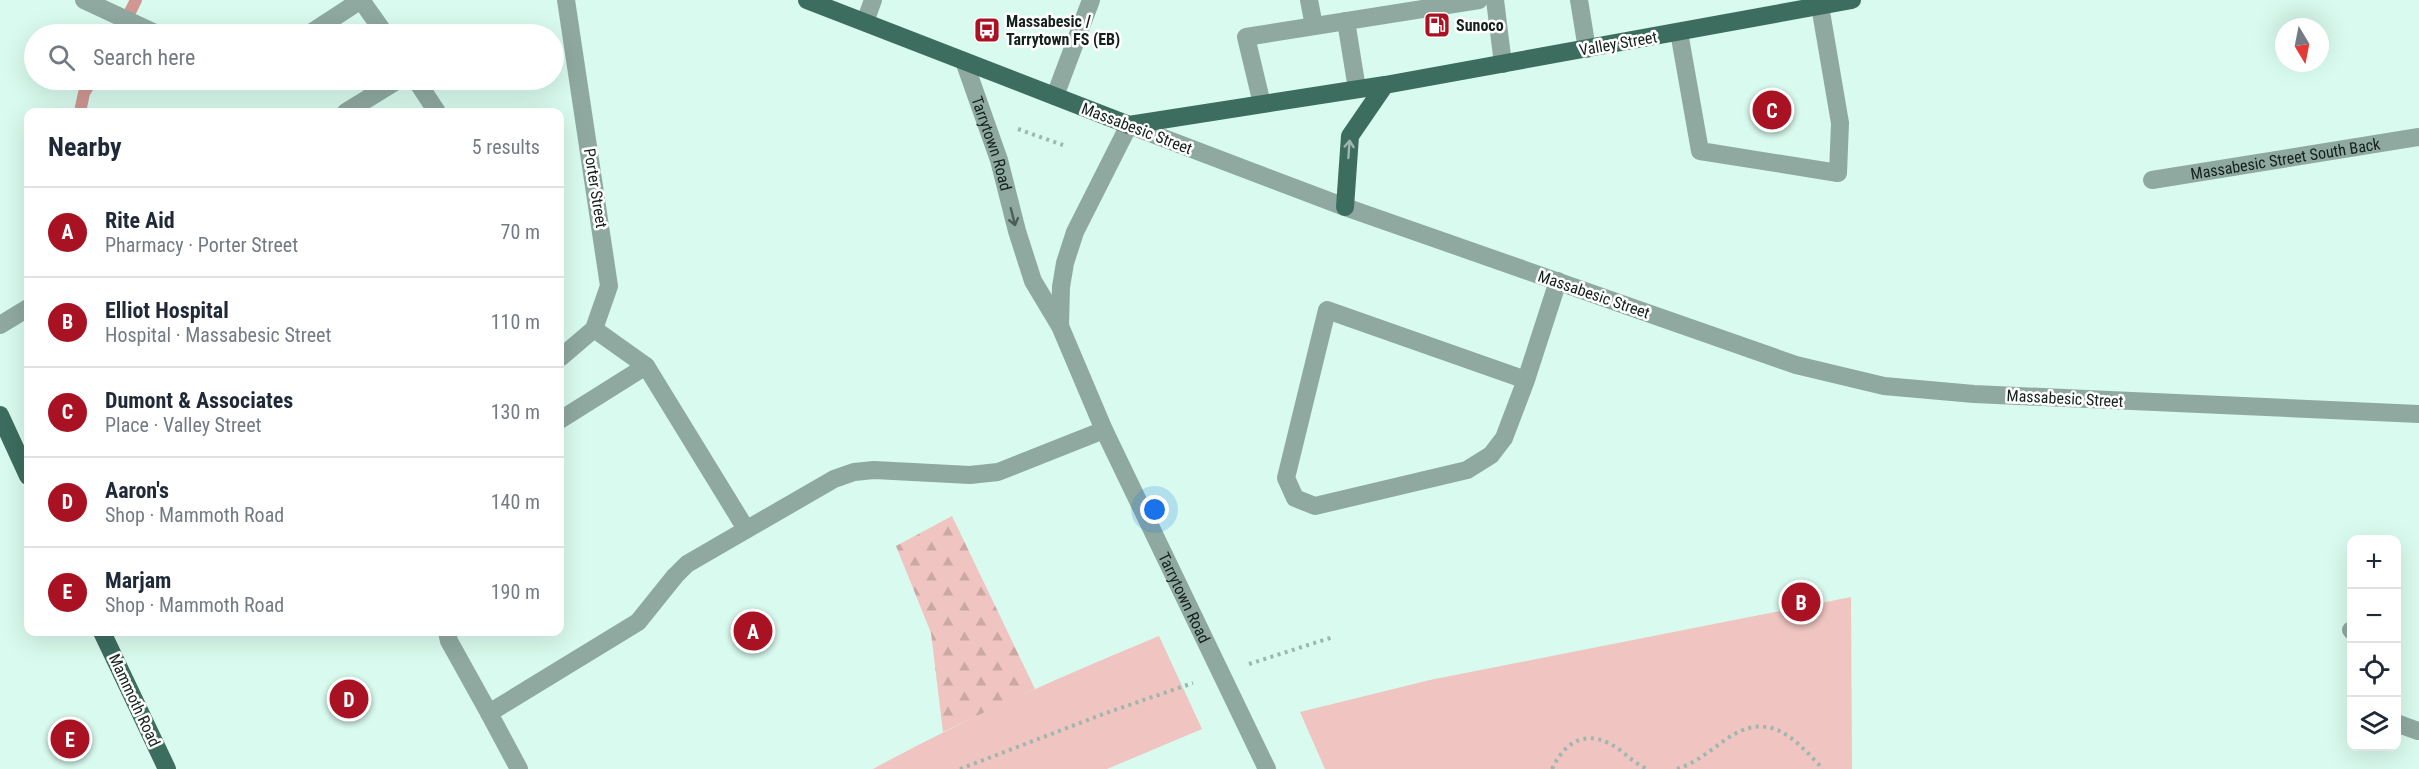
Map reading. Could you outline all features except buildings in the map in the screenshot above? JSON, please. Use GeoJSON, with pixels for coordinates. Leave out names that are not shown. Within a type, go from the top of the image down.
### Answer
{"type":"FeatureCollection","features":[{"type":"Feature","properties":{"kind":"main road","name":"Massabesic Street"},"geometry":{"type":"LineString","coordinates":[[807,0],[1129,125]]}},
{"type":"Feature","properties":{"kind":"main road","name":"Valley Street"},"geometry":{"type":"LineString","coordinates":[[1129,125],[1503,64],[1852,0]]}},
{"type":"Feature","properties":{"kind":"main road"},"geometry":{"type":"LineString","coordinates":[[1345,207],[1350,136],[1385,84]]}},
{"type":"Feature","properties":{"kind":"main road"},"geometry":{"type":"LineString","coordinates":[[1,419],[24,468]]}},
{"type":"Feature","properties":{"kind":"main road","name":"Mammoth Road"},"geometry":{"type":"LineString","coordinates":[[104,636],[167,769]]}},
{"type":"Feature","properties":{"kind":"street"},"geometry":{"type":"LineString","coordinates":[[84,0],[134,24]]}},
{"type":"Feature","properties":{"kind":"street"},"geometry":{"type":"LineString","coordinates":[[324,24],[361,0],[378,24]]}},
{"type":"Feature","properties":{"kind":"street","name":"Porter Street"},"geometry":{"type":"LineString","coordinates":[[566,0],[609,286],[594,329]]}},
{"type":"Feature","properties":{"kind":"street"},"geometry":{"type":"LineString","coordinates":[[865,22],[873,0]]}},
{"type":"Feature","properties":{"kind":"street"},"geometry":{"type":"LineString","coordinates":[[1055,96],[1092,0]]}},
{"type":"Feature","properties":{"kind":"street"},"geometry":{"type":"LineString","coordinates":[[1309,0],[1314,26]]}},
{"type":"Feature","properties":{"kind":"street"},"geometry":{"type":"LineString","coordinates":[[1262,104],[1246,37],[1479,0]]}},
{"type":"Feature","properties":{"kind":"street"},"geometry":{"type":"LineString","coordinates":[[1495,0],[1503,64]]}},
{"type":"Feature","properties":{"kind":"street"},"geometry":{"type":"LineString","coordinates":[[1579,0],[1587,49]]}},
{"type":"Feature","properties":{"kind":"street"},"geometry":{"type":"LineString","coordinates":[[1679,32],[1700,151],[1838,172],[1840,123],[1820,6]]}},
{"type":"Feature","properties":{"kind":"street"},"geometry":{"type":"LineString","coordinates":[[1346,21],[1357,89]]}},
{"type":"Feature","properties":{"kind":"street","name":"Tarrytown Road"},"geometry":{"type":"LineString","coordinates":[[964,61],[999,160],[1017,231],[1033,281],[1060,326],[1104,430],[1267,769]]}},
{"type":"Feature","properties":{"kind":"street"},"geometry":{"type":"LineString","coordinates":[[352,108],[382,90]]}},
{"type":"Feature","properties":{"kind":"street"},"geometry":{"type":"LineString","coordinates":[[422,90],[434,108]]}},
{"type":"Feature","properties":{"kind":"street","name":"Tarrytown Road"},"geometry":{"type":"LineString","coordinates":[[1060,326],[1061,287],[1065,263],[1075,232],[1129,125]]}},
{"type":"Feature","properties":{"kind":"street","name":"Massabesic Street"},"geometry":{"type":"LineString","coordinates":[[1129,125],[1345,207],[1796,365],[1884,386],[1974,394],[2419,414]]}},
{"type":"Feature","properties":{"kind":"street","name":"Massabesic Street South Back"},"geometry":{"type":"LineString","coordinates":[[2152,180],[2419,137]]}},
{"type":"Feature","properties":{"kind":"street"},"geometry":{"type":"LineString","coordinates":[[1526,381],[1327,310],[1286,478],[1295,498],[1315,506],[1467,470],[1491,455],[1504,438],[1526,381],[1558,281]]}},
{"type":"Feature","properties":{"kind":"street"},"geometry":{"type":"LineString","coordinates":[[0,325],[24,310]]}},
{"type":"Feature","properties":{"kind":"street"},"geometry":{"type":"LineString","coordinates":[[564,355],[594,329],[646,366],[746,529]]}},
{"type":"Feature","properties":{"kind":"street"},"geometry":{"type":"LineString","coordinates":[[564,417],[646,366]]}},
{"type":"Feature","properties":{"kind":"street"},"geometry":{"type":"LineString","coordinates":[[489,713],[638,622],[687,564],[834,479],[854,472],[874,470],[970,475],[998,472],[1104,430]]}},
{"type":"Feature","properties":{"kind":"street"},"geometry":{"type":"LineString","coordinates":[[448,636],[519,769]]}},
{"type":"Feature","properties":{"kind":"street"},"geometry":{"type":"LineString","coordinates":[[2401,725],[2418,731]]}},
{"type":"Feature","properties":{"kind":"path"},"geometry":{"type":"LineString","coordinates":[[1015,129],[1063,145]]}},
{"type":"Feature","properties":{"kind":"path"},"geometry":{"type":"LineString","coordinates":[[960,769],[1106,713],[1333,637]]}},
{"type":"Feature","properties":{"kind":"path"},"geometry":{"type":"LineString","coordinates":[[1677,769],[1702,757],[1748,728],[1764,725],[1782,732],[1805,749],[1823,769]]}},
{"type":"Feature","properties":{"kind":"path"},"geometry":{"type":"LineString","coordinates":[[1552,769],[1565,749],[1576,740],[1592,737],[1606,741],[1640,767],[1647,769]]}},
{"type":"Feature","properties":{"kind":"green space"},"geometry":{"type":"Polygon","coordinates":[[[952,516],[1035,689],[943,732],[931,633],[896,546],[952,516]]]}},
{"type":"Feature","properties":{"kind":"green space"},"geometry":{"type":"Polygon","coordinates":[[[1851,597],[1852,769],[1325,769],[1300,712],[1430,680],[1851,597]]]}},
{"type":"Feature","properties":{"kind":"green space"},"geometry":{"type":"Polygon","coordinates":[[[1159,636],[1202,729],[1107,769],[873,769],[1014,698],[1159,636]]]}},
{"type":"Feature","properties":{"kind":"waterway"},"geometry":{"type":"LineString","coordinates":[[124,24],[136,0]]}},
{"type":"Feature","properties":{"kind":"waterway"},"geometry":{"type":"LineString","coordinates":[[81,108],[86,90]]}},
{"type":"Feature","properties":{"kind":"place","name":"Sunoco"},"geometry":{"type":"Point","coordinates":[1437,25]}},
{"type":"Feature","properties":{"kind":"place","name":"Massabesic / Tarrytown FS (EB)"},"geometry":{"type":"Point","coordinates":[987,30]}},
{"type":"Feature","properties":{"kind":"place","name":"Dumont & Associates"},"geometry":{"type":"Point","coordinates":[1772,110]}},
{"type":"Feature","properties":{"kind":"place","name":"Elliot Hospital"},"geometry":{"type":"Point","coordinates":[1801,602]}},
{"type":"Feature","properties":{"kind":"place","name":"Rite Aid"},"geometry":{"type":"Point","coordinates":[753,631]}},
{"type":"Feature","properties":{"kind":"place","name":"Aaron's"},"geometry":{"type":"Point","coordinates":[349,699]}},
{"type":"Feature","properties":{"kind":"place","name":"Marjam"},"geometry":{"type":"Point","coordinates":[70,739]}}]}
